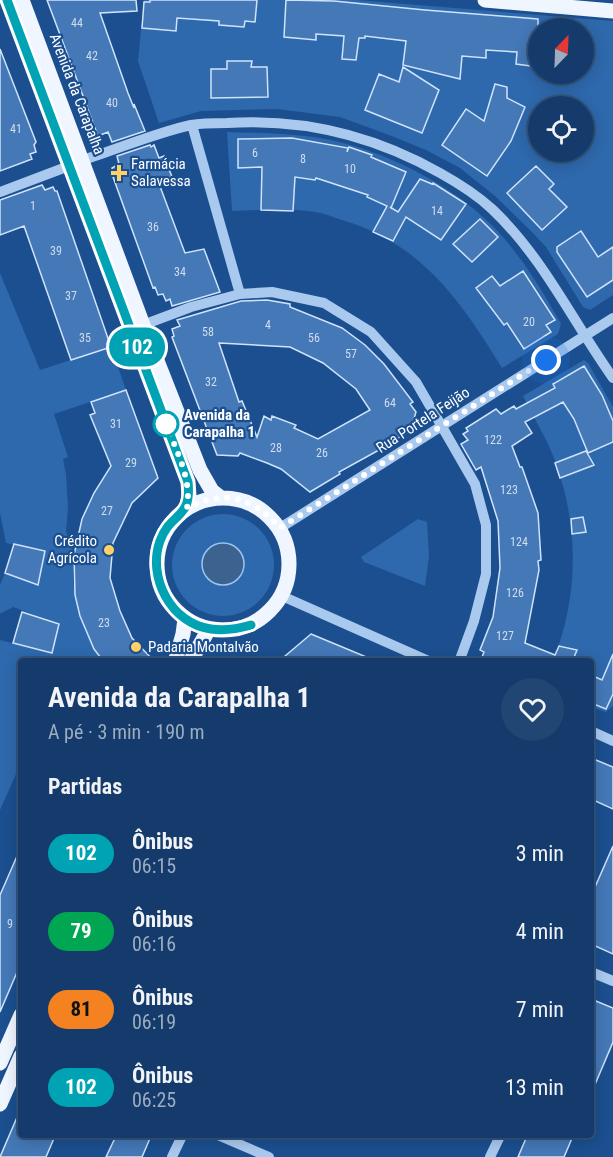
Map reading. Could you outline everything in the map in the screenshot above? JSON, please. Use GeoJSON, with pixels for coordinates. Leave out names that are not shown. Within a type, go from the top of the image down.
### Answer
{"type":"FeatureCollection","features":[{"type":"Feature","properties":{"kind":"main road"},"geometry":{"type":"LineString","coordinates":[[7,0],[76,163],[188,482],[187,508]]}},
{"type":"Feature","properties":{"kind":"main road","name":"Avenida da Carapalha"},"geometry":{"type":"LineString","coordinates":[[22,0],[76,163],[205,481],[221,498]]}},
{"type":"Feature","properties":{"kind":"main road"},"geometry":{"type":"LineString","coordinates":[[484,0],[613,11]]}},
{"type":"Feature","properties":{"kind":"main road"},"geometry":{"type":"LineString","coordinates":[[221,498],[250,503],[267,513],[280,528],[287,544],[290,562],[288,579],[282,596],[269,613],[251,625],[230,630],[209,629],[185,619],[169,603],[159,584],[156,562],[160,541],[171,522],[187,508],[199,502],[221,498]]}},
{"type":"Feature","properties":{"kind":"main road"},"geometry":{"type":"LineString","coordinates":[[176,658],[185,619]]}},
{"type":"Feature","properties":{"kind":"main road"},"geometry":{"type":"LineString","coordinates":[[192,658],[209,629]]}},
{"type":"Feature","properties":{"kind":"main road"},"geometry":{"type":"LineString","coordinates":[[0,1063],[18,1022]]}},
{"type":"Feature","properties":{"kind":"main road"},"geometry":{"type":"LineString","coordinates":[[0,1104],[18,1063]]}},
{"type":"Feature","properties":{"kind":"street"},"geometry":{"type":"LineString","coordinates":[[0,192],[76,163],[192,125],[258,121],[344,132],[382,144],[420,162],[458,184],[491,209],[530,252],[613,378]]}},
{"type":"Feature","properties":{"kind":"street"},"geometry":{"type":"LineString","coordinates":[[192,125],[240,294]]}},
{"type":"Feature","properties":{"kind":"street"},"geometry":{"type":"LineString","coordinates":[[143,325],[191,307],[240,294],[272,292],[324,303],[372,332],[416,382],[475,484],[486,525],[486,574],[474,621],[460,658]]}},
{"type":"Feature","properties":{"kind":"street","name":"Rua Portela Feijão"},"geometry":{"type":"LineString","coordinates":[[280,528],[613,318]]}},
{"type":"Feature","properties":{"kind":"street"},"geometry":{"type":"LineString","coordinates":[[282,596],[422,658]]}},
{"type":"Feature","properties":{"kind":"street"},"geometry":{"type":"LineString","coordinates":[[594,732],[612,738]]}},
{"type":"Feature","properties":{"kind":"street"},"geometry":{"type":"LineString","coordinates":[[594,973],[613,981]]}},
{"type":"Feature","properties":{"kind":"street"},"geometry":{"type":"LineString","coordinates":[[172,1157],[181,1138]]}},
{"type":"Feature","properties":{"kind":"street"},"geometry":{"type":"LineString","coordinates":[[225,1138],[270,1157]]}},
{"type":"Feature","properties":{"kind":"street"},"geometry":{"type":"LineString","coordinates":[[490,1157],[499,1138]]}},
{"type":"Feature","properties":{"kind":"shaded area"},"geometry":{"type":"Polygon","coordinates":[[[144,0],[356,0],[576,18],[528,18],[528,84],[594,84],[594,19],[613,21],[613,295],[590,310],[583,307],[546,247],[495,196],[460,168],[426,150],[389,135],[340,117],[277,109],[201,111],[159,123],[138,61],[144,0]]]}},
{"type":"Feature","properties":{"kind":"shaded area"},"geometry":{"type":"Polygon","coordinates":[[[227,132],[292,135],[331,140],[381,155],[431,179],[476,211],[512,248],[526,266],[561,324],[558,334],[502,368],[454,298],[417,259],[395,243],[370,230],[318,213],[284,210],[232,211],[227,132]]]}},
{"type":"Feature","properties":{"kind":"shaded area"},"geometry":{"type":"Polygon","coordinates":[[[0,273],[40,370],[111,347],[126,390],[54,414],[68,457],[63,459],[68,508],[66,531],[74,555],[73,581],[80,616],[102,658],[18,658],[18,770],[0,810],[0,640],[52,653],[59,624],[13,607],[0,614],[0,585],[5,573],[38,585],[45,552],[6,543],[0,513],[0,273]]]}},
{"type":"Feature","properties":{"kind":"shaded area"},"geometry":{"type":"Polygon","coordinates":[[[584,360],[588,363],[613,407],[613,706],[606,712],[594,708],[594,658],[554,658],[568,608],[572,580],[571,526],[559,472],[549,446],[523,396],[584,360]]]}},
{"type":"Feature","properties":{"kind":"shaded area"},"geometry":{"type":"Polygon","coordinates":[[[223,514],[242,518],[259,529],[270,546],[274,565],[270,584],[259,601],[242,612],[223,616],[204,612],[187,601],[176,584],[172,565],[176,546],[187,529],[204,518],[223,514]]]}},
{"type":"Feature","properties":{"kind":"shaded area"},"geometry":{"type":"Polygon","coordinates":[[[418,519],[427,522],[429,556],[425,586],[364,562],[361,557],[418,519]]]}},
{"type":"Feature","properties":{"kind":"shaded area"},"geometry":{"type":"Polygon","coordinates":[[[223,543],[238,549],[244,564],[238,579],[223,585],[208,579],[202,564],[208,549],[223,543]]]}},
{"type":"Feature","properties":{"kind":"building"},"geometry":{"type":"Polygon","coordinates":[[[47,0],[136,0],[137,11],[100,13],[128,93],[145,131],[112,142],[108,132],[98,136],[47,0]]]}},
{"type":"Feature","properties":{"kind":"building"},"geometry":{"type":"Polygon","coordinates":[[[150,0],[257,0],[255,22],[245,21],[244,27],[219,25],[219,21],[177,18],[176,31],[142,28],[144,2],[150,2],[150,0]]]}},
{"type":"Feature","properties":{"kind":"building"},"geometry":{"type":"Polygon","coordinates":[[[286,0],[334,1],[528,18],[528,66],[516,64],[517,52],[486,50],[486,58],[462,56],[460,79],[403,65],[406,41],[365,36],[365,38],[359,38],[356,60],[342,59],[344,36],[316,34],[316,40],[284,37],[286,0]]]}},
{"type":"Feature","properties":{"kind":"building"},"geometry":{"type":"Polygon","coordinates":[[[0,49],[36,142],[34,145],[36,152],[30,154],[32,159],[0,171],[0,49]]]}},
{"type":"Feature","properties":{"kind":"building"},"geometry":{"type":"Polygon","coordinates":[[[227,61],[252,61],[251,67],[267,67],[268,97],[211,98],[211,69],[227,69],[227,61]]]}},
{"type":"Feature","properties":{"kind":"building"},"geometry":{"type":"Polygon","coordinates":[[[403,67],[439,90],[422,133],[365,110],[379,74],[399,82],[403,67]]]}},
{"type":"Feature","properties":{"kind":"building"},"geometry":{"type":"Polygon","coordinates":[[[495,84],[507,87],[507,98],[525,107],[511,141],[487,176],[442,145],[466,109],[484,121],[495,84]]]}},
{"type":"Feature","properties":{"kind":"building"},"geometry":{"type":"Polygon","coordinates":[[[292,138],[348,148],[347,152],[349,147],[372,155],[371,157],[406,172],[391,208],[398,212],[420,179],[433,183],[466,204],[441,240],[406,217],[393,241],[373,232],[387,206],[367,197],[368,195],[316,178],[315,180],[295,177],[293,211],[261,210],[262,167],[238,168],[238,139],[292,138]]]}},
{"type":"Feature","properties":{"kind":"building"},"geometry":{"type":"Polygon","coordinates":[[[150,145],[151,147],[154,145],[159,158],[164,156],[172,177],[158,181],[185,253],[204,249],[220,292],[172,306],[170,299],[166,301],[163,294],[158,295],[155,287],[153,288],[112,174],[114,173],[112,168],[119,164],[117,156],[150,145]]]}},
{"type":"Feature","properties":{"kind":"building"},"geometry":{"type":"Polygon","coordinates":[[[536,166],[554,184],[549,189],[567,207],[542,230],[507,193],[536,166]]]}},
{"type":"Feature","properties":{"kind":"building"},"geometry":{"type":"Polygon","coordinates":[[[42,185],[45,190],[53,187],[57,191],[111,347],[71,360],[24,226],[0,235],[0,200],[42,185]]]}},
{"type":"Feature","properties":{"kind":"building"},"geometry":{"type":"Polygon","coordinates":[[[480,219],[498,237],[472,262],[453,244],[480,219]]]}},
{"type":"Feature","properties":{"kind":"building"},"geometry":{"type":"Polygon","coordinates":[[[581,231],[598,257],[613,247],[613,280],[587,297],[557,252],[557,247],[581,231]]]}},
{"type":"Feature","properties":{"kind":"building"},"geometry":{"type":"Polygon","coordinates":[[[523,271],[555,320],[546,325],[551,332],[524,349],[507,323],[504,325],[476,288],[492,276],[500,286],[523,271]]]}},
{"type":"Feature","properties":{"kind":"building"},"geometry":{"type":"Polygon","coordinates":[[[267,300],[290,304],[290,307],[342,328],[365,345],[384,364],[413,402],[410,404],[416,412],[411,429],[310,492],[281,469],[267,463],[240,453],[238,456],[217,455],[172,337],[174,336],[172,329],[180,326],[177,320],[241,301],[267,300]],[[219,343],[239,402],[242,401],[257,437],[264,416],[271,420],[272,416],[296,425],[294,428],[318,439],[370,410],[356,389],[323,363],[290,347],[219,343]]]}},
{"type":"Feature","properties":{"kind":"building"},"geometry":{"type":"Polygon","coordinates":[[[584,366],[602,395],[613,421],[613,442],[588,453],[574,419],[563,402],[525,422],[532,433],[512,446],[538,513],[541,560],[538,561],[539,570],[525,643],[555,655],[559,646],[577,650],[574,658],[482,658],[484,652],[480,650],[493,617],[500,568],[498,521],[481,467],[476,470],[461,444],[468,440],[463,434],[468,431],[466,428],[496,409],[501,414],[514,406],[516,409],[555,388],[553,384],[584,366]]]}},
{"type":"Feature","properties":{"kind":"building"},"geometry":{"type":"Polygon","coordinates":[[[126,390],[158,478],[132,503],[113,543],[110,578],[120,611],[132,638],[151,658],[101,658],[94,649],[80,616],[75,595],[74,555],[82,519],[94,493],[111,466],[90,415],[95,413],[91,402],[126,390]]]}},
{"type":"Feature","properties":{"kind":"building"},"geometry":{"type":"Polygon","coordinates":[[[586,451],[594,465],[560,478],[555,463],[586,451]]]}},
{"type":"Feature","properties":{"kind":"building"},"geometry":{"type":"Polygon","coordinates":[[[583,517],[586,532],[572,534],[571,519],[583,517]]]}},
{"type":"Feature","properties":{"kind":"building"},"geometry":{"type":"Polygon","coordinates":[[[14,544],[45,551],[38,585],[5,573],[14,544]]]}},
{"type":"Feature","properties":{"kind":"building"},"geometry":{"type":"Polygon","coordinates":[[[22,612],[59,624],[52,653],[13,643],[22,612]]]}},
{"type":"Feature","properties":{"kind":"building"},"geometry":{"type":"Polygon","coordinates":[[[311,634],[369,658],[283,658],[311,634]]]}},
{"type":"Feature","properties":{"kind":"building"},"geometry":{"type":"Polygon","coordinates":[[[613,654],[613,694],[606,709],[594,704],[594,676],[602,680],[613,654]]]}},
{"type":"Feature","properties":{"kind":"building"},"geometry":{"type":"Polygon","coordinates":[[[594,759],[613,767],[613,809],[594,800],[594,759]]]}},
{"type":"Feature","properties":{"kind":"building"},"geometry":{"type":"Polygon","coordinates":[[[613,846],[613,954],[594,945],[595,887],[613,846]]]}},
{"type":"Feature","properties":{"kind":"building"},"geometry":{"type":"Polygon","coordinates":[[[18,854],[18,970],[0,1012],[0,895],[18,854]]]}},
{"type":"Feature","properties":{"kind":"building"},"geometry":{"type":"Polygon","coordinates":[[[594,1000],[613,1008],[613,1042],[594,1087],[594,1000]]]}},
{"type":"Feature","properties":{"kind":"building"},"geometry":{"type":"Polygon","coordinates":[[[18,1115],[18,1138],[54,1138],[46,1157],[0,1157],[18,1115]]]}},
{"type":"Feature","properties":{"kind":"building"},"geometry":{"type":"Polygon","coordinates":[[[115,1138],[150,1138],[142,1157],[106,1157],[115,1138]]]}},
{"type":"Feature","properties":{"kind":"building"},"geometry":{"type":"Polygon","coordinates":[[[526,1138],[572,1138],[564,1157],[518,1157],[526,1138]]]}},
{"type":"Feature","properties":{"kind":"bus line","name":"102"},"geometry":{"type":"LineString","coordinates":[[7,0],[188,482],[187,508],[171,522],[160,541],[156,562],[159,584],[169,603],[185,619],[196,625],[209,629],[230,630],[251,625]]}},
{"type":"Feature","properties":{"kind":"place","name":"Farmácia Salavessa"},"geometry":{"type":"Point","coordinates":[119,173]}},
{"type":"Feature","properties":{"kind":"place","name":"Avenida da Carapalha 1"},"geometry":{"type":"Point","coordinates":[166,424]}},
{"type":"Feature","properties":{"kind":"place","name":"Crédito Agrícola"},"geometry":{"type":"Point","coordinates":[109,550]}},
{"type":"Feature","properties":{"kind":"place","name":"Padaria Montalvão"},"geometry":{"type":"Point","coordinates":[136,647]}},
{"type":"Feature","properties":{"kind":"route"},"geometry":{"type":"LineString","coordinates":[[166,424],[188,482],[187,508],[212,498],[231,498],[250,503],[267,513],[280,528],[546,360]]}}]}
